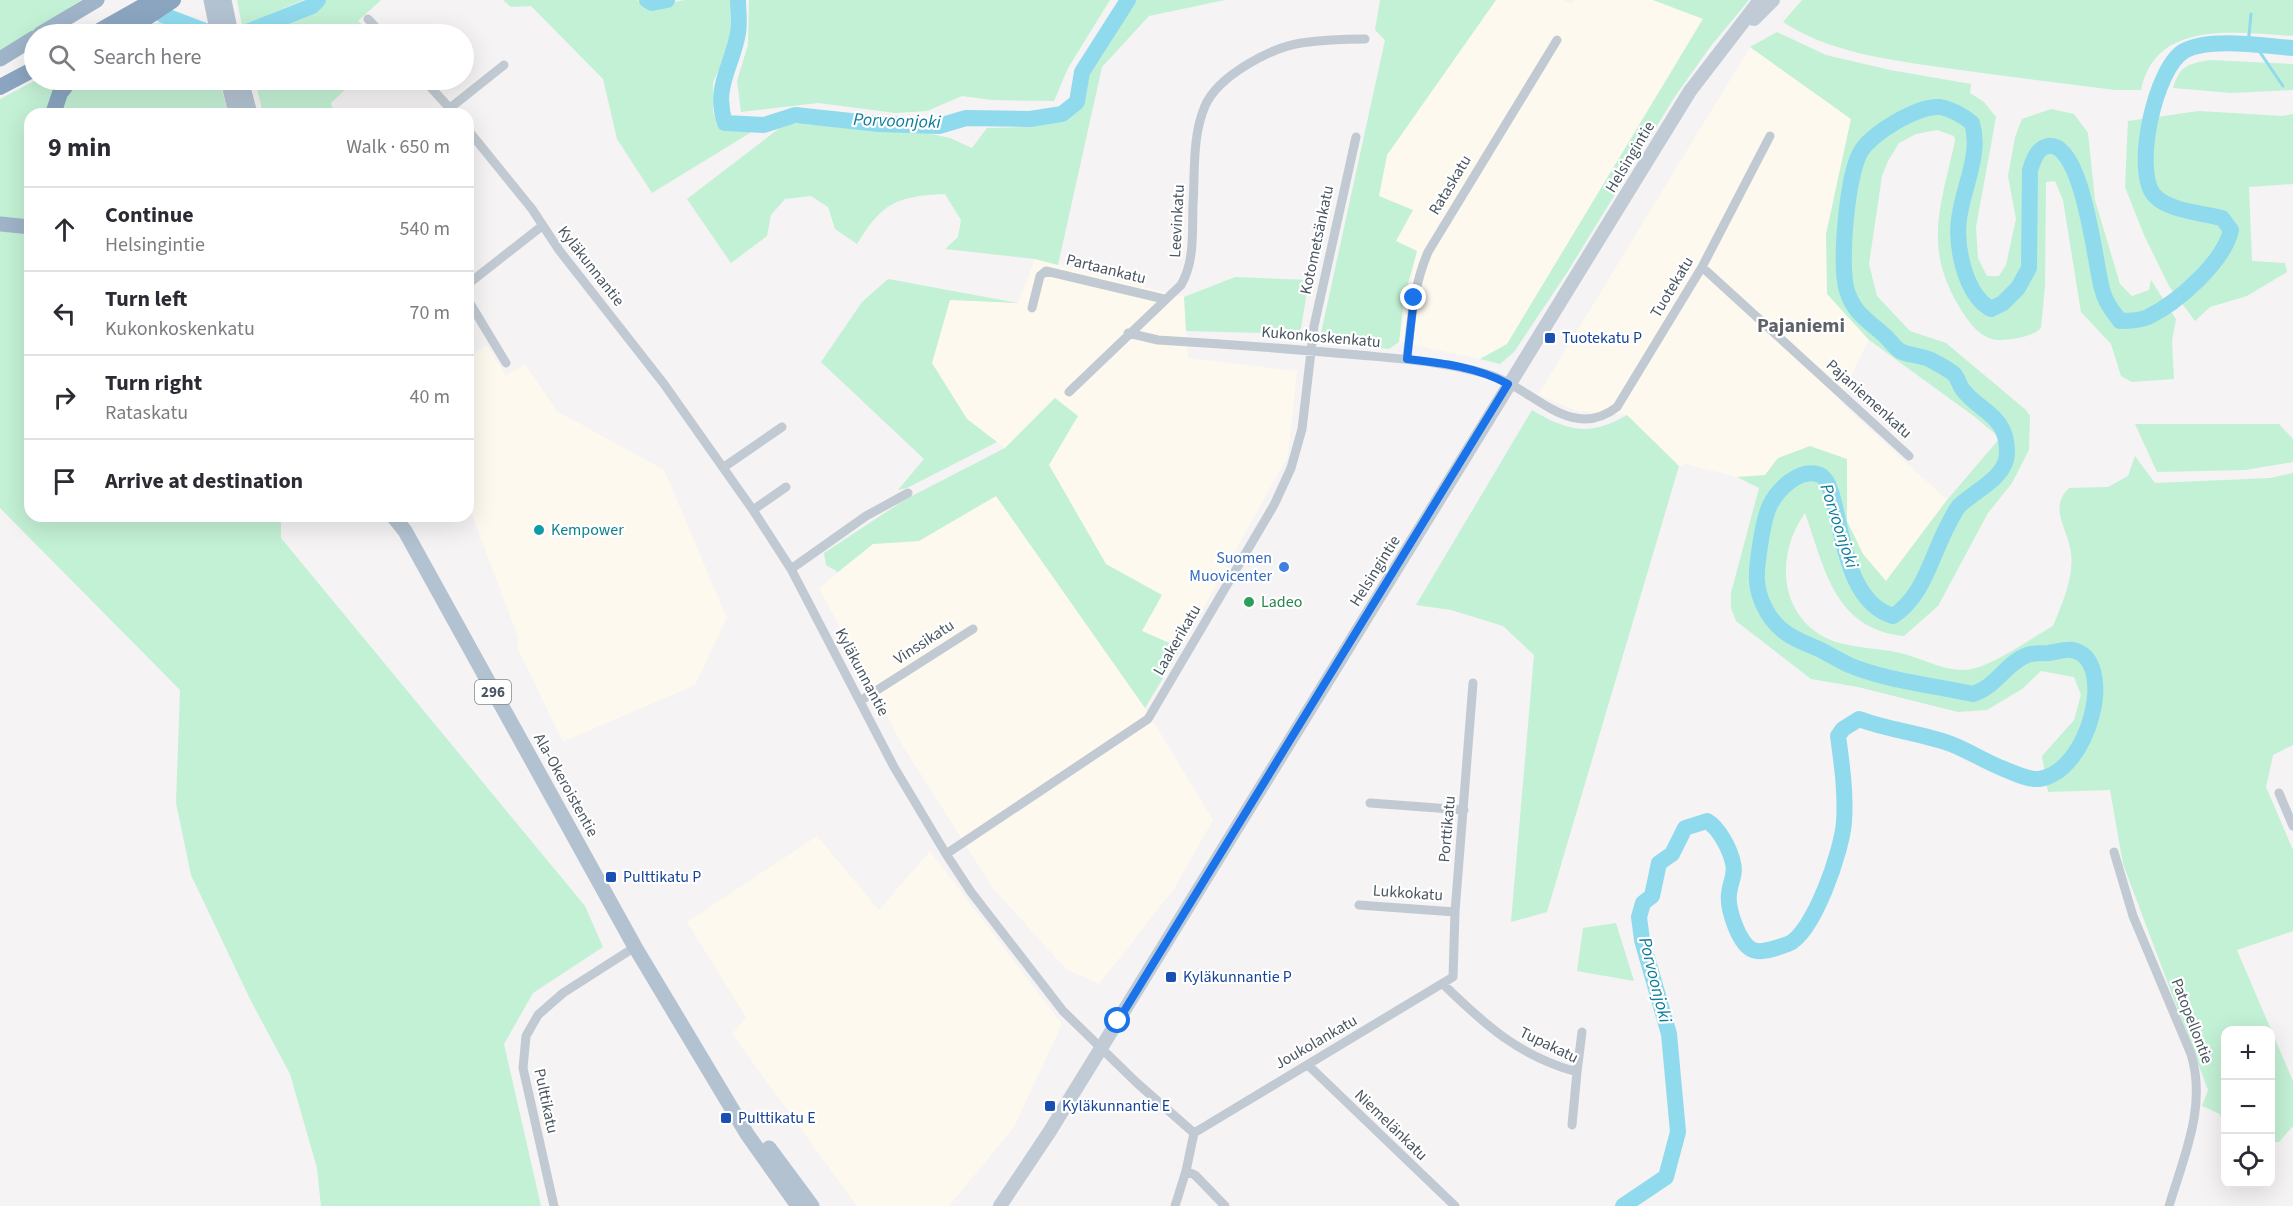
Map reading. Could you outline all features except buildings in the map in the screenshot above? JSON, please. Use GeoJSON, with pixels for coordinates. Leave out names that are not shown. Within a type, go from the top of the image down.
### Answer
{"type":"FeatureCollection","features":[{"type":"Feature","properties":{"kind":"highway"},"geometry":{"type":"LineString","coordinates":[[57,24],[98,0]]}},
{"type":"Feature","properties":{"kind":"highway"},"geometry":{"type":"LineString","coordinates":[[128,24],[154,0]]}},
{"type":"Feature","properties":{"kind":"highway"},"geometry":{"type":"LineString","coordinates":[[129,24],[173,0]]}},
{"type":"Feature","properties":{"kind":"highway"},"geometry":{"type":"LineString","coordinates":[[0,59],[24,44]]}},
{"type":"Feature","properties":{"kind":"highway"},"geometry":{"type":"LineString","coordinates":[[0,87],[24,74]]}},
{"type":"Feature","properties":{"kind":"highway"},"geometry":{"type":"LineString","coordinates":[[55,108],[62,90]]}},
{"type":"Feature","properties":{"kind":"highway"},"geometry":{"type":"LineString","coordinates":[[0,224],[24,226]]}},
{"type":"Feature","properties":{"kind":"main road"},"geometry":{"type":"LineString","coordinates":[[211,0],[216,24]]}},
{"type":"Feature","properties":{"kind":"main road"},"geometry":{"type":"LineString","coordinates":[[224,0],[229,24]]}},
{"type":"Feature","properties":{"kind":"main road","name":"Helsingintie"},"geometry":{"type":"LineString","coordinates":[[1000,1206],[1101,1049],[1690,91],[1760,0]]}},
{"type":"Feature","properties":{"kind":"main road","name":"Helsingintie"},"geometry":{"type":"LineString","coordinates":[[1736,32],[1773,0]]}},
{"type":"Feature","properties":{"kind":"main road"},"geometry":{"type":"LineString","coordinates":[[230,90],[235,108]]}},
{"type":"Feature","properties":{"kind":"main road"},"geometry":{"type":"LineString","coordinates":[[244,90],[248,108]]}},
{"type":"Feature","properties":{"kind":"main road","name":"Ala-Okeroistentie"},"geometry":{"type":"LineString","coordinates":[[403,523],[635,947],[747,1134],[798,1206]]}},
{"type":"Feature","properties":{"kind":"main road","name":"Ala-Okeroistentie"},"geometry":{"type":"LineString","coordinates":[[701,1054],[812,1206]]}},
{"type":"Feature","properties":{"kind":"main road","name":"Helsingintie"},"geometry":{"type":"LineString","coordinates":[[1011,1206],[1050,1131]]}},
{"type":"Feature","properties":{"kind":"street"},"geometry":{"type":"LineString","coordinates":[[368,19],[373,24]]}},
{"type":"Feature","properties":{"kind":"street","name":"Leevinkatu"},"geometry":{"type":"LineString","coordinates":[[1069,392],[1128,333],[1181,285],[1190,264],[1196,143],[1205,105],[1231,74],[1286,47],[1365,39]]}},
{"type":"Feature","properties":{"kind":"street","name":"Rataskatu"},"geometry":{"type":"LineString","coordinates":[[1407,359],[1414,298],[1419,273],[1428,252],[1557,40]]}},
{"type":"Feature","properties":{"kind":"street"},"geometry":{"type":"LineString","coordinates":[[455,108],[504,65]]}},
{"type":"Feature","properties":{"kind":"street"},"geometry":{"type":"LineString","coordinates":[[432,90],[449,108]]}},
{"type":"Feature","properties":{"kind":"street","name":"Tuotekatu"},"geometry":{"type":"LineString","coordinates":[[1508,384],[1563,415],[1589,420],[1605,417],[1617,407],[1702,267],[1770,136]]}},
{"type":"Feature","properties":{"kind":"street","name":"Kyläkunnantie"},"geometry":{"type":"LineString","coordinates":[[474,137],[532,209],[542,226],[664,384],[753,510],[791,569],[894,767],[946,854],[1063,1011],[1101,1049],[1194,1132]]}},
{"type":"Feature","properties":{"kind":"street","name":"Kotometsänkatu"},"geometry":{"type":"LineString","coordinates":[[1310,350],[1356,137]]}},
{"type":"Feature","properties":{"kind":"street"},"geometry":{"type":"LineString","coordinates":[[474,279],[542,226]]}},
{"type":"Feature","properties":{"kind":"street","name":"Pajaniemenkatu"},"geometry":{"type":"LineString","coordinates":[[1702,267],[1909,456]]}},
{"type":"Feature","properties":{"kind":"street","name":"Partaankatu"},"geometry":{"type":"LineString","coordinates":[[1032,308],[1040,276],[1046,271],[1164,299]]}},
{"type":"Feature","properties":{"kind":"street"},"geometry":{"type":"LineString","coordinates":[[474,310],[506,363]]}},
{"type":"Feature","properties":{"kind":"street","name":"Kukonkoskenkatu"},"geometry":{"type":"LineString","coordinates":[[1128,333],[1158,340],[1407,359],[1467,368],[1493,376],[1508,384]]}},
{"type":"Feature","properties":{"kind":"street","name":"Laakerikatu"},"geometry":{"type":"LineString","coordinates":[[946,854],[1148,719],[1274,506],[1291,468],[1302,429],[1310,350]]}},
{"type":"Feature","properties":{"kind":"street"},"geometry":{"type":"LineString","coordinates":[[724,467],[782,427]]}},
{"type":"Feature","properties":{"kind":"street"},"geometry":{"type":"LineString","coordinates":[[753,510],[786,487]]}},
{"type":"Feature","properties":{"kind":"street"},"geometry":{"type":"LineString","coordinates":[[791,569],[866,516],[908,493]]}},
{"type":"Feature","properties":{"kind":"street","name":"Vinssikatu"},"geometry":{"type":"LineString","coordinates":[[860,701],[973,628]]}},
{"type":"Feature","properties":{"kind":"street","name":"Porttikatu"},"geometry":{"type":"LineString","coordinates":[[1453,977],[1455,912],[1473,683]]}},
{"type":"Feature","properties":{"kind":"street"},"geometry":{"type":"LineString","coordinates":[[2279,793],[2290,808],[2293,826]]}},
{"type":"Feature","properties":{"kind":"street"},"geometry":{"type":"LineString","coordinates":[[1370,803],[1464,810]]}},
{"type":"Feature","properties":{"kind":"street","name":"Patopellontie"},"geometry":{"type":"LineString","coordinates":[[2114,852],[2133,916],[2191,1054],[2197,1076],[2196,1110],[2169,1206]]}},
{"type":"Feature","properties":{"kind":"street","name":"Lukkokatu"},"geometry":{"type":"LineString","coordinates":[[1359,905],[1455,912]]}},
{"type":"Feature","properties":{"kind":"street","name":"Pulttikatu"},"geometry":{"type":"LineString","coordinates":[[554,1206],[523,1068],[526,1036],[538,1016],[563,993],[635,947]]}},
{"type":"Feature","properties":{"kind":"street","name":"Joukolankatu"},"geometry":{"type":"LineString","coordinates":[[1194,1132],[1453,977]]}},
{"type":"Feature","properties":{"kind":"street","name":"Tupakatu"},"geometry":{"type":"LineString","coordinates":[[1443,984],[1483,1023],[1521,1050],[1549,1064],[1577,1072],[1572,1125]]}},
{"type":"Feature","properties":{"kind":"street"},"geometry":{"type":"LineString","coordinates":[[1577,1072],[1582,1032]]}},
{"type":"Feature","properties":{"kind":"street","name":"Niemelänkatu"},"geometry":{"type":"LineString","coordinates":[[1308,1065],[1455,1206]]}},
{"type":"Feature","properties":{"kind":"street"},"geometry":{"type":"LineString","coordinates":[[1175,1206],[1186,1171],[1194,1132]]}},
{"type":"Feature","properties":{"kind":"street"},"geometry":{"type":"LineString","coordinates":[[1186,1171],[1195,1175],[1225,1206]]}},
{"type":"Feature","properties":{"kind":"shaded area"},"geometry":{"type":"Polygon","coordinates":[[[1496,0],[1562,0],[1571,4],[1574,0],[1653,0],[1703,18],[1507,344],[1480,359],[1399,342],[1417,251],[1396,241],[1379,196],[1387,155],[1496,0]]]}},
{"type":"Feature","properties":{"kind":"shaded area"},"geometry":{"type":"Polygon","coordinates":[[[1750,47],[1851,119],[1826,234],[1856,324],[1869,340],[1839,401],[1947,500],[1885,582],[1863,554],[1847,521],[1847,459],[1778,458],[1766,475],[1737,477],[1686,464],[1679,466],[1627,415],[1578,411],[1538,395],[1750,47]]]}},
{"type":"Feature","properties":{"kind":"shaded area"},"geometry":{"type":"Polygon","coordinates":[[[1035,259],[1184,297],[1188,358],[1297,371],[1288,456],[1181,648],[1141,631],[1161,595],[1106,564],[1048,465],[1077,416],[1054,398],[1005,448],[967,420],[932,363],[950,299],[1018,303],[1035,259]]]}},
{"type":"Feature","properties":{"kind":"shaded area"},"geometry":{"type":"Polygon","coordinates":[[[487,345],[506,376],[525,364],[557,411],[664,470],[727,618],[695,685],[563,742],[517,647],[518,637],[474,520],[474,353],[487,345]]]}},
{"type":"Feature","properties":{"kind":"shaded area"},"geometry":{"type":"Polygon","coordinates":[[[996,496],[1145,708],[1213,820],[1174,889],[1099,984],[1066,969],[992,887],[903,746],[819,588],[873,544],[919,541],[996,496]]]}},
{"type":"Feature","properties":{"kind":"shaded area"},"geometry":{"type":"Polygon","coordinates":[[[817,836],[879,910],[930,851],[1062,1024],[1014,1127],[949,1206],[857,1206],[732,1034],[746,1017],[687,922],[817,836]]]}},
{"type":"Feature","properties":{"kind":"green space"},"geometry":{"type":"Polygon","coordinates":[[[0,0],[81,0],[44,24],[24,24],[24,37],[0,53],[0,0]]]}},
{"type":"Feature","properties":{"kind":"green space"},"geometry":{"type":"Polygon","coordinates":[[[237,0],[303,0],[247,24],[242,24],[237,0]]]}},
{"type":"Feature","properties":{"kind":"green space"},"geometry":{"type":"Polygon","coordinates":[[[325,0],[381,0],[358,21],[361,24],[284,24],[316,10],[325,0]]]}},
{"type":"Feature","properties":{"kind":"green space"},"geometry":{"type":"Polygon","coordinates":[[[503,0],[637,0],[648,7],[685,0],[730,0],[731,33],[727,53],[713,82],[713,112],[718,126],[727,129],[758,128],[652,193],[617,139],[603,79],[531,6],[511,7],[503,0]]]}},
{"type":"Feature","properties":{"kind":"green space"},"geometry":{"type":"Polygon","coordinates":[[[749,0],[1110,0],[1068,68],[1054,101],[992,100],[962,96],[927,111],[896,113],[818,103],[741,112],[737,81],[748,45],[749,0]]]}},
{"type":"Feature","properties":{"kind":"green space"},"geometry":{"type":"Polygon","coordinates":[[[1134,0],[1225,0],[1149,16],[1102,67],[1058,265],[1035,259],[945,249],[958,237],[961,220],[945,194],[914,197],[892,204],[874,219],[857,244],[835,229],[828,207],[811,196],[785,199],[771,215],[767,236],[731,263],[687,199],[786,123],[927,133],[950,138],[972,148],[987,128],[1029,127],[1064,122],[1084,105],[1086,79],[1134,0]]]}},
{"type":"Feature","properties":{"kind":"green space"},"geometry":{"type":"Polygon","coordinates":[[[1380,0],[1496,0],[1387,155],[1379,196],[1413,210],[1396,241],[1417,251],[1404,298],[1399,342],[1389,349],[1325,342],[1321,333],[1385,40],[1375,30],[1380,0]]]}},
{"type":"Feature","properties":{"kind":"green space"},"geometry":{"type":"Polygon","coordinates":[[[1653,0],[1749,0],[1710,47],[1674,98],[1568,271],[1514,352],[1500,364],[1480,359],[1507,344],[1703,19],[1653,0]]]}},
{"type":"Feature","properties":{"kind":"green space"},"geometry":{"type":"Polygon","coordinates":[[[1802,0],[2293,0],[2293,36],[2225,33],[2181,40],[2163,51],[2150,67],[2141,90],[2115,90],[1988,74],[1861,54],[1801,33],[1783,22],[1802,0]]]}},
{"type":"Feature","properties":{"kind":"green space"},"geometry":{"type":"Polygon","coordinates":[[[1777,32],[1826,55],[1890,70],[1971,84],[1970,93],[1984,102],[1996,117],[1976,227],[1978,258],[1987,276],[1999,276],[2006,265],[2016,219],[2008,176],[2015,137],[2022,119],[2051,109],[2074,114],[2088,133],[2095,200],[2120,284],[2132,296],[2149,290],[2151,280],[2176,319],[2172,341],[2174,379],[2132,382],[2121,376],[2111,344],[2081,312],[2063,200],[2055,181],[2046,182],[2045,286],[2041,328],[2027,336],[2009,339],[1992,339],[1982,334],[1966,318],[1950,290],[1942,269],[1938,248],[1940,208],[1955,141],[1954,136],[1937,130],[1916,134],[1899,143],[1882,176],[1869,264],[1877,296],[1910,331],[1946,343],[2026,410],[2030,416],[2029,450],[2012,483],[1988,513],[1938,606],[1904,636],[1880,631],[1862,622],[1847,609],[1827,575],[1805,513],[1790,545],[1786,563],[1786,580],[1797,612],[1809,626],[1824,637],[1842,644],[1900,653],[1954,669],[1963,670],[1982,666],[2053,626],[2071,572],[2071,553],[2060,511],[2060,503],[2069,488],[2108,487],[2128,476],[2135,456],[2155,483],[2270,478],[2293,473],[2293,745],[2273,755],[2266,787],[2293,850],[2293,931],[2237,950],[2269,1026],[2221,1026],[2221,1119],[2220,1114],[2202,1106],[2208,1090],[2123,864],[2110,790],[2048,792],[2042,756],[2074,720],[2081,695],[2074,677],[2041,671],[2022,689],[1987,710],[1958,712],[1858,687],[1811,679],[1736,621],[1731,608],[1731,593],[1759,488],[1737,477],[1765,475],[1778,458],[1810,446],[1847,459],[1847,521],[1863,554],[1886,581],[1947,500],[2000,438],[1975,417],[1869,340],[1827,294],[1826,234],[1851,119],[1750,47],[1777,32]]]}},
{"type":"Feature","properties":{"kind":"green space"},"geometry":{"type":"Polygon","coordinates":[[[2210,60],[2293,64],[2293,90],[2231,93],[2173,88],[2182,70],[2196,63],[2210,60]]]}},
{"type":"Feature","properties":{"kind":"green space"},"geometry":{"type":"Polygon","coordinates":[[[24,86],[24,90],[58,90],[50,108],[24,108],[24,220],[0,217],[0,99],[24,86]]]}},
{"type":"Feature","properties":{"kind":"green space"},"geometry":{"type":"Polygon","coordinates":[[[69,90],[222,90],[226,108],[61,108],[69,90]]]}},
{"type":"Feature","properties":{"kind":"green space"},"geometry":{"type":"Polygon","coordinates":[[[257,90],[345,90],[331,103],[332,108],[262,108],[257,90]]]}},
{"type":"Feature","properties":{"kind":"green space"},"geometry":{"type":"Polygon","coordinates":[[[2199,111],[2282,116],[2293,114],[2293,184],[2249,187],[2252,261],[2285,263],[2287,272],[2247,296],[2210,307],[2195,321],[2169,286],[2144,235],[2125,187],[2128,121],[2199,111]]]}},
{"type":"Feature","properties":{"kind":"green space"},"geometry":{"type":"Polygon","coordinates":[[[0,231],[24,234],[24,522],[281,522],[281,538],[585,906],[603,947],[533,993],[504,1044],[541,1206],[321,1206],[317,1168],[290,1074],[250,999],[191,875],[176,803],[180,690],[0,508],[0,231]]]}},
{"type":"Feature","properties":{"kind":"green space"},"geometry":{"type":"Polygon","coordinates":[[[1235,277],[1309,280],[1300,334],[1186,331],[1184,297],[1235,277]]]}},
{"type":"Feature","properties":{"kind":"green space"},"geometry":{"type":"Polygon","coordinates":[[[888,279],[1018,303],[950,300],[932,363],[967,419],[997,442],[907,488],[898,490],[924,459],[821,362],[862,302],[888,279]]]}},
{"type":"Feature","properties":{"kind":"green space"},"geometry":{"type":"Polygon","coordinates":[[[1055,398],[1078,416],[1049,465],[1106,564],[1162,595],[1142,631],[1181,648],[1145,708],[996,496],[919,541],[873,544],[838,572],[826,565],[824,553],[906,499],[1005,448],[1055,398]]]}},
{"type":"Feature","properties":{"kind":"green space"},"geometry":{"type":"Polygon","coordinates":[[[1532,410],[1556,423],[1579,429],[1601,426],[1627,415],[1679,466],[1547,912],[1511,922],[1534,655],[1503,626],[1451,610],[1416,605],[1532,410]]]}},
{"type":"Feature","properties":{"kind":"green space"},"geometry":{"type":"Polygon","coordinates":[[[2135,424],[2279,424],[2293,439],[2293,462],[2245,470],[2157,472],[2135,424]]]}},
{"type":"Feature","properties":{"kind":"green space"},"geometry":{"type":"Polygon","coordinates":[[[1616,923],[1634,981],[1577,971],[1583,928],[1616,923]]]}},
{"type":"Feature","properties":{"kind":"green space"},"geometry":{"type":"Polygon","coordinates":[[[2275,1039],[2293,1081],[2293,1126],[2279,1142],[2275,1142],[2275,1039]]]}},
{"type":"Feature","properties":{"kind":"waterway","name":"Porvoonjoki"},"geometry":{"type":"LineString","coordinates":[[151,0],[163,15],[187,24]]}},
{"type":"Feature","properties":{"kind":"waterway","name":"Porvoonjoki"},"geometry":{"type":"LineString","coordinates":[[267,24],[312,6],[318,0]]}},
{"type":"Feature","properties":{"kind":"waterway","name":"Porvoonjoki"},"geometry":{"type":"LineString","coordinates":[[647,0],[652,3],[667,0]]}},
{"type":"Feature","properties":{"kind":"waterway","name":"Porvoonjoki"},"geometry":{"type":"LineString","coordinates":[[738,0],[738,33],[722,88],[721,99],[725,123],[764,125],[795,115],[879,124],[939,126],[966,118],[1030,119],[1062,114],[1077,102],[1082,72],[1128,0]]}},
{"type":"Feature","properties":{"kind":"waterway"},"geometry":{"type":"LineString","coordinates":[[2248,45],[2251,14]]}},
{"type":"Feature","properties":{"kind":"waterway","name":"Porvoonjoki"},"geometry":{"type":"LineString","coordinates":[[1623,1206],[1666,1177],[1678,1132],[1669,1034],[1642,940],[1639,917],[1643,903],[1652,896],[1659,863],[1672,854],[1685,828],[1707,821],[1720,834],[1732,857],[1734,867],[1729,900],[1735,925],[1748,947],[1757,951],[1771,950],[1788,944],[1798,937],[1817,908],[1832,870],[1844,822],[1844,790],[1838,736],[1843,729],[1859,719],[1951,744],[2017,774],[2039,779],[2057,772],[2072,757],[2084,737],[2092,715],[2095,692],[2093,673],[2086,658],[2072,650],[2027,655],[2019,659],[1988,686],[1973,694],[1894,679],[1849,665],[1785,633],[1772,619],[1762,601],[1757,574],[1760,543],[1767,512],[1778,492],[1790,481],[1812,473],[1820,475],[1828,483],[1850,566],[1860,588],[1874,605],[1893,616],[1904,608],[1920,587],[1942,537],[1958,508],[1995,477],[2005,463],[2007,454],[2006,441],[1998,423],[1970,398],[1954,374],[1927,358],[1900,351],[1862,316],[1850,299],[1845,279],[1844,242],[1851,181],[1860,153],[1865,145],[1896,122],[1931,108],[1949,109],[1972,123],[1975,146],[1960,213],[1960,252],[1974,292],[1991,309],[2003,303],[2018,288],[2029,268],[2030,170],[2034,159],[2044,147],[2060,150],[2070,163],[2079,182],[2105,298],[2120,321],[2141,319],[2160,311],[2198,280],[2219,255],[2231,230],[2222,218],[2168,205],[2154,195],[2148,182],[2146,164],[2150,120],[2164,77],[2174,61],[2184,51],[2208,44],[2293,48]]}},
{"type":"Feature","properties":{"kind":"waterway"},"geometry":{"type":"LineString","coordinates":[[2255,45],[2283,86]]}},
{"type":"Feature","properties":{"kind":"place","name":"Tuotekatu P"},"geometry":{"type":"Point","coordinates":[1550,338]}},
{"type":"Feature","properties":{"kind":"place","name":"Kempower"},"geometry":{"type":"Point","coordinates":[539,530]}},
{"type":"Feature","properties":{"kind":"place","name":"Suomen Muovicenter"},"geometry":{"type":"Point","coordinates":[1284,567]}},
{"type":"Feature","properties":{"kind":"place","name":"Ladeo"},"geometry":{"type":"Point","coordinates":[1249,602]}},
{"type":"Feature","properties":{"kind":"place","name":"Pulttikatu P"},"geometry":{"type":"Point","coordinates":[611,877]}},
{"type":"Feature","properties":{"kind":"place","name":"Kyläkunnantie P"},"geometry":{"type":"Point","coordinates":[1171,977]}},
{"type":"Feature","properties":{"kind":"place","name":"Kyläkunnantie E"},"geometry":{"type":"Point","coordinates":[1050,1106]}},
{"type":"Feature","properties":{"kind":"place","name":"Pulttikatu E"},"geometry":{"type":"Point","coordinates":[726,1118]}},
{"type":"Feature","properties":{"kind":"district","name":"Pajaniemi"},"geometry":{"type":"Point","coordinates":[1801,326]}},
{"type":"Feature","properties":{"kind":"route"},"geometry":{"type":"LineString","coordinates":[[1118,1021],[1508,384],[1493,376],[1467,368],[1407,359],[1414,298]]}}]}
